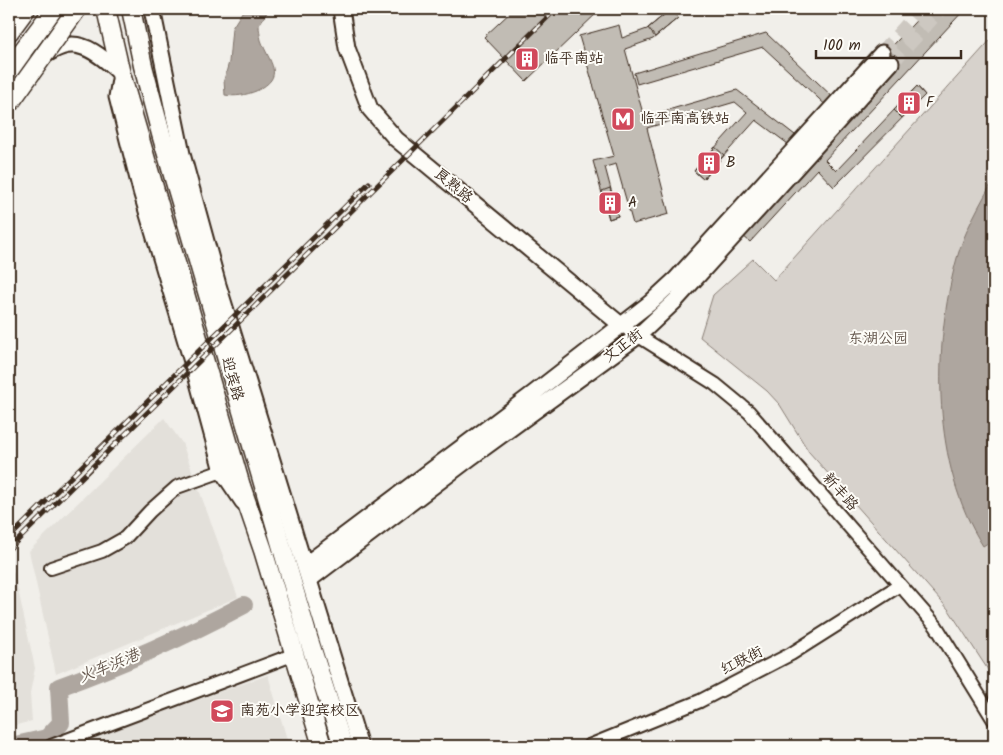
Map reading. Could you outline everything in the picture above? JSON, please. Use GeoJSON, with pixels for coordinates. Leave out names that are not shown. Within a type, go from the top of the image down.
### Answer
{"type":"FeatureCollection","features":[{"type":"Feature","properties":{"kind":"highway"},"geometry":{"type":"LineString","coordinates":[[9,19],[17,9]]}},
{"type":"Feature","properties":{"kind":"highway"},"geometry":{"type":"LineString","coordinates":[[9,32],[26,9]]}},
{"type":"Feature","properties":{"kind":"highway"},"geometry":{"type":"LineString","coordinates":[[10,76],[54,9]]}},
{"type":"Feature","properties":{"kind":"highway"},"geometry":{"type":"LineString","coordinates":[[9,104],[78,9]]}},
{"type":"Feature","properties":{"kind":"highway","name":"迎宾路"},"geometry":{"type":"LineString","coordinates":[[106,9],[121,74],[250,514],[322,746]]}},
{"type":"Feature","properties":{"kind":"highway","name":"迎宾路"},"geometry":{"type":"LineString","coordinates":[[131,9],[143,66],[161,134],[308,637],[343,746]]}},
{"type":"Feature","properties":{"kind":"main road"},"geometry":{"type":"LineString","coordinates":[[10,76],[64,9]]}},
{"type":"Feature","properties":{"kind":"main road","name":"迎宾路"},"geometry":{"type":"LineString","coordinates":[[152,9],[182,154],[218,286],[251,399],[307,572],[360,746]]}},
{"type":"Feature","properties":{"kind":"main road","name":"良熟路"},"geometry":{"type":"LineString","coordinates":[[341,9],[347,48],[370,109],[404,145],[622,325]]}},
{"type":"Feature","properties":{"kind":"main road"},"geometry":{"type":"LineString","coordinates":[[10,76],[53,50],[73,44],[87,47],[105,59],[121,74]]}},
{"type":"Feature","properties":{"kind":"main road","name":"文正街"},"geometry":{"type":"LineString","coordinates":[[886,58],[681,294],[639,335],[470,458],[307,572],[650,303],[676,279],[886,58]]}},
{"type":"Feature","properties":{"kind":"main road","name":"迎宾路"},"geometry":{"type":"LineString","coordinates":[[121,74],[117,97],[141,191],[196,375],[222,471],[250,514]]}},
{"type":"Feature","properties":{"kind":"street","name":"新丰路"},"geometry":{"type":"LineString","coordinates":[[622,325],[715,384],[749,412],[936,626],[994,720]]}},
{"type":"Feature","properties":{"kind":"street"},"geometry":{"type":"LineString","coordinates":[[51,568],[102,551],[125,538],[150,511],[177,487],[222,471]]}},
{"type":"Feature","properties":{"kind":"street","name":"红联街"},"geometry":{"type":"LineString","coordinates":[[589,746],[700,701],[783,658],[900,585]]}},
{"type":"Feature","properties":{"kind":"street"},"geometry":{"type":"LineString","coordinates":[[51,746],[295,654]]}},
{"type":"Feature","properties":{"kind":"shaded area"},"geometry":{"type":"Polygon","coordinates":[[[244,9],[269,9],[259,27],[261,40],[271,62],[273,74],[271,80],[256,91],[233,96],[225,95],[224,80],[229,62],[232,28],[244,9]]]}},
{"type":"Feature","properties":{"kind":"shaded area"},"geometry":{"type":"Polygon","coordinates":[[[994,179],[994,539],[983,546],[966,514],[954,480],[946,443],[941,367],[943,329],[957,258],[969,227],[994,179]]]}},
{"type":"Feature","properties":{"kind":"shaded area"},"geometry":{"type":"Polygon","coordinates":[[[164,418],[182,443],[238,597],[56,674],[29,551],[164,418]]]}},
{"type":"Feature","properties":{"kind":"shaded area"},"geometry":{"type":"Polygon","coordinates":[[[14,571],[35,668],[30,693],[32,721],[9,727],[9,576],[14,571]]]}},
{"type":"Feature","properties":{"kind":"shaded area","name":"南苑小学迎宾校区"},"geometry":{"type":"Polygon","coordinates":[[[268,675],[289,746],[66,746],[268,675]]]}},
{"type":"Feature","properties":{"kind":"green space","name":"东湖公园"},"geometry":{"type":"Polygon","coordinates":[[[994,36],[994,679],[949,610],[809,452],[780,405],[767,391],[700,337],[713,295],[753,259],[774,280],[994,36]]]}},
{"type":"Feature","properties":{"kind":"building","name":"临平南站"},"geometry":{"type":"Polygon","coordinates":[[[514,9],[601,9],[526,81],[484,37],[514,9]]]}},
{"type":"Feature","properties":{"kind":"building","name":"临平南高铁站"},"geometry":{"type":"Polygon","coordinates":[[[671,9],[678,18],[653,39],[625,49],[644,117],[737,90],[804,142],[832,111],[763,47],[637,84],[634,73],[766,33],[839,103],[927,9],[965,9],[825,160],[836,171],[917,86],[925,95],[834,187],[817,169],[750,242],[728,223],[796,150],[756,120],[703,179],[694,171],[747,112],[735,102],[647,128],[669,214],[633,224],[616,164],[605,167],[618,216],[609,219],[593,161],[614,156],[579,36],[619,25],[622,38],[647,29],[671,9]]]}},
{"type":"Feature","properties":{"kind":"building"},"geometry":{"type":"Polygon","coordinates":[[[671,9],[678,18],[655,37],[648,28],[671,9]]]}},
{"type":"Feature","properties":{"kind":"building","name":"F"},"geometry":{"type":"Polygon","coordinates":[[[917,86],[925,95],[902,118],[894,110],[917,86]]]}},
{"type":"Feature","properties":{"kind":"building","name":"B"},"geometry":{"type":"Polygon","coordinates":[[[715,147],[724,155],[703,179],[694,171],[715,147]]]}},
{"type":"Feature","properties":{"kind":"building","name":"A"},"geometry":{"type":"Polygon","coordinates":[[[610,188],[618,216],[609,219],[602,191],[610,188]]]}},
{"type":"Feature","properties":{"kind":"waterway","name":"火车浜港"},"geometry":{"type":"LineString","coordinates":[[11,746],[47,738],[61,723],[59,687],[153,649],[244,605]]}},
{"type":"Feature","properties":{"kind":"tunnel"},"geometry":{"type":"LineString","coordinates":[[882,53],[922,9]]}},
{"type":"Feature","properties":{"kind":"tunnel"},"geometry":{"type":"LineString","coordinates":[[891,63],[940,9]]}},
{"type":"Feature","properties":{"kind":"railway"},"geometry":{"type":"LineString","coordinates":[[9,549],[556,9]]}},
{"type":"Feature","properties":{"kind":"railway"},"geometry":{"type":"LineString","coordinates":[[9,538],[369,183]]}},
{"type":"Feature","properties":{"kind":"place","name":"临平南站"},"geometry":{"type":"Point","coordinates":[527,59]}},
{"type":"Feature","properties":{"kind":"place","name":"F"},"geometry":{"type":"Point","coordinates":[909,103]}},
{"type":"Feature","properties":{"kind":"place","name":"临平南高铁站"},"geometry":{"type":"Point","coordinates":[623,119]}},
{"type":"Feature","properties":{"kind":"place","name":"B"},"geometry":{"type":"Point","coordinates":[709,163]}},
{"type":"Feature","properties":{"kind":"place","name":"A"},"geometry":{"type":"Point","coordinates":[610,203]}},
{"type":"Feature","properties":{"kind":"place","name":"南苑小学迎宾校区"},"geometry":{"type":"Point","coordinates":[222,711]}}]}
